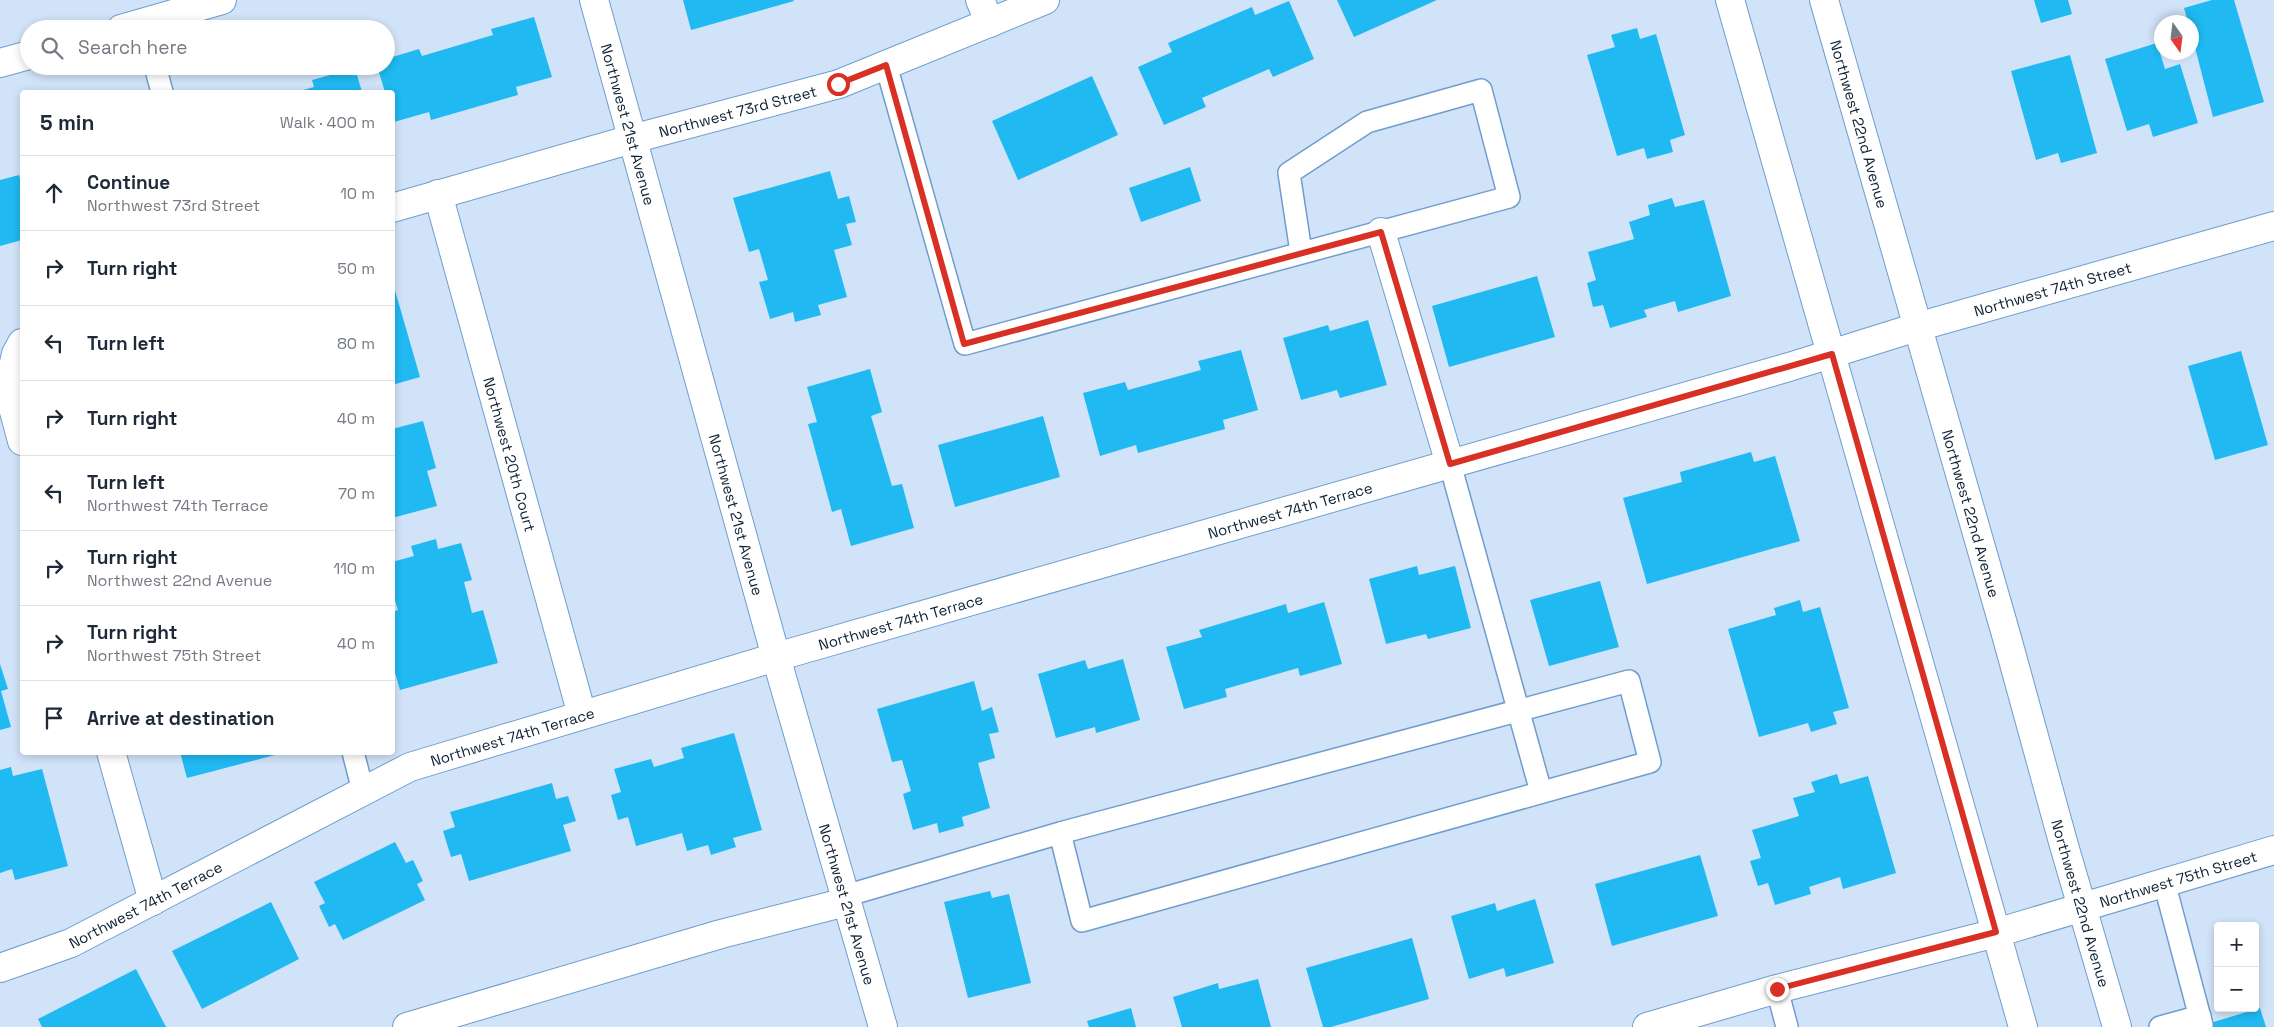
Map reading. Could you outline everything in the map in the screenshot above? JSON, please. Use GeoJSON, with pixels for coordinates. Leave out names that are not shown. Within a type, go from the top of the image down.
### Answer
{"type":"FeatureCollection","features":[{"type":"Feature","properties":{"kind":"street"},"geometry":{"type":"LineString","coordinates":[[158,20],[222,0]]}},
{"type":"Feature","properties":{"kind":"street","name":"Northwest 21st Avenue"},"geometry":{"type":"LineString","coordinates":[[594,0],[776,656],[883,1027]]}},
{"type":"Feature","properties":{"kind":"street","name":"Northwest 73rd Street"},"geometry":{"type":"LineString","coordinates":[[395,207],[632,139],[838,84],[886,65],[985,12],[1045,0]]}},
{"type":"Feature","properties":{"kind":"street"},"geometry":{"type":"LineString","coordinates":[[1730,0],[2023,1027]]}},
{"type":"Feature","properties":{"kind":"street","name":"Northwest 22nd Avenue"},"geometry":{"type":"LineString","coordinates":[[1824,0],[2117,1027]]}},
{"type":"Feature","properties":{"kind":"street"},"geometry":{"type":"LineString","coordinates":[[0,63],[20,57]]}},
{"type":"Feature","properties":{"kind":"street","name":"Northwest 20th Court"},"geometry":{"type":"LineString","coordinates":[[438,194],[582,715]]}},
{"type":"Feature","properties":{"kind":"street","name":"Northwest 74th Street"},"geometry":{"type":"LineString","coordinates":[[1832,354],[1917,327],[2274,226]]}},
{"type":"Feature","properties":{"kind":"street"},"geometry":{"type":"LineString","coordinates":[[1381,232],[1450,464]]}},
{"type":"Feature","properties":{"kind":"street"},"geometry":{"type":"LineString","coordinates":[[20,348],[8,389],[20,434]]}},
{"type":"Feature","properties":{"kind":"street","name":"Northwest 74th Terrace"},"geometry":{"type":"LineString","coordinates":[[0,968],[71,944],[410,767],[776,656],[1832,354]]}},
{"type":"Feature","properties":{"kind":"street"},"geometry":{"type":"LineString","coordinates":[[112,755],[153,901]]}},
{"type":"Feature","properties":{"kind":"street","name":"Northwest 75th Street"},"geometry":{"type":"LineString","coordinates":[[1647,1027],[1777,989],[1996,932],[2274,850]]}},
{"type":"Feature","properties":{"kind":"street"},"geometry":{"type":"LineString","coordinates":[[407,1027],[846,899]]}},
{"type":"Feature","properties":{"kind":"lane"},"geometry":{"type":"LineString","coordinates":[[886,65],[964,344],[1509,197],[1480,90],[1367,122],[1289,173],[1301,252]]}},
{"type":"Feature","properties":{"kind":"lane"},"geometry":{"type":"LineString","coordinates":[[157,75],[161,90]]}},
{"type":"Feature","properties":{"kind":"lane"},"geometry":{"type":"LineString","coordinates":[[1450,464],[1541,792]]}},
{"type":"Feature","properties":{"kind":"lane"},"geometry":{"type":"LineString","coordinates":[[846,899],[1060,833],[1628,681],[1650,762],[1082,921],[1060,833]]}},
{"type":"Feature","properties":{"kind":"lane"},"geometry":{"type":"LineString","coordinates":[[353,755],[363,791]]}},
{"type":"Feature","properties":{"kind":"lane"},"geometry":{"type":"LineString","coordinates":[[2160,1027],[2201,1020],[2164,882]]}},
{"type":"Feature","properties":{"kind":"lane"},"geometry":{"type":"LineString","coordinates":[[1777,989],[1787,1027]]}},
{"type":"Feature","properties":{"kind":"building"},"geometry":{"type":"Polygon","coordinates":[[[683,0],[793,0],[794,1],[691,30],[683,0]]]}},
{"type":"Feature","properties":{"kind":"building"},"geometry":{"type":"Polygon","coordinates":[[[1337,0],[1437,0],[1354,37],[1337,0]]]}},
{"type":"Feature","properties":{"kind":"building"},"geometry":{"type":"Polygon","coordinates":[[[2034,0],[2068,0],[2072,14],[2041,23],[2034,0]]]}},
{"type":"Feature","properties":{"kind":"building"},"geometry":{"type":"Polygon","coordinates":[[[2212,0],[2234,0],[2264,102],[2213,117],[2198,60],[2199,15],[2186,15],[2184,8],[2212,0]]]}},
{"type":"Feature","properties":{"kind":"building"},"geometry":{"type":"Polygon","coordinates":[[[1289,1],[1314,59],[1273,77],[1269,69],[1202,98],[1206,107],[1164,125],[1138,67],[1172,52],[1168,43],[1252,7],[1255,15],[1289,1]]]}},
{"type":"Feature","properties":{"kind":"building"},"geometry":{"type":"Polygon","coordinates":[[[534,17],[552,77],[516,87],[518,95],[431,120],[429,112],[395,122],[395,90],[384,90],[380,75],[395,75],[395,56],[419,49],[422,56],[493,35],[491,29],[534,17]]]}},
{"type":"Feature","properties":{"kind":"building"},"geometry":{"type":"Polygon","coordinates":[[[1637,28],[1640,39],[1656,34],[1685,135],[1670,140],[1673,152],[1647,159],[1644,148],[1617,156],[1587,55],[1615,47],[1611,35],[1637,28]]]}},
{"type":"Feature","properties":{"kind":"building"},"geometry":{"type":"Polygon","coordinates":[[[2154,44],[2154,60],[2162,60],[2165,69],[2180,64],[2198,123],[2153,137],[2149,124],[2127,131],[2105,59],[2154,44]]]}},
{"type":"Feature","properties":{"kind":"building"},"geometry":{"type":"Polygon","coordinates":[[[2070,55],[2097,153],[2061,163],[2058,153],[2036,160],[2011,71],[2070,55]]]}},
{"type":"Feature","properties":{"kind":"building"},"geometry":{"type":"Polygon","coordinates":[[[330,75],[357,75],[361,90],[303,90],[314,87],[312,80],[330,75]]]}},
{"type":"Feature","properties":{"kind":"building"},"geometry":{"type":"Polygon","coordinates":[[[1092,76],[1118,135],[1018,180],[992,121],[1092,76]]]}},
{"type":"Feature","properties":{"kind":"building"},"geometry":{"type":"Polygon","coordinates":[[[1190,167],[1201,201],[1141,222],[1129,188],[1190,167]]]}},
{"type":"Feature","properties":{"kind":"building"},"geometry":{"type":"Polygon","coordinates":[[[830,171],[838,199],[849,196],[856,222],[846,224],[852,245],[834,250],[847,297],[818,305],[821,315],[795,322],[793,312],[770,319],[759,282],[768,280],[759,249],[749,252],[733,198],[830,171]]]}},
{"type":"Feature","properties":{"kind":"building"},"geometry":{"type":"Polygon","coordinates":[[[19,175],[20,179],[20,241],[0,246],[0,180],[19,175]]]}},
{"type":"Feature","properties":{"kind":"building"},"geometry":{"type":"Polygon","coordinates":[[[1672,198],[1675,207],[1704,200],[1731,296],[1678,312],[1675,301],[1644,310],[1647,317],[1610,328],[1603,305],[1593,307],[1587,283],[1596,280],[1588,252],[1634,239],[1629,222],[1650,215],[1648,205],[1672,198]]]}},
{"type":"Feature","properties":{"kind":"building"},"geometry":{"type":"Polygon","coordinates":[[[1537,276],[1555,337],[1449,367],[1432,306],[1537,276]]]}},
{"type":"Feature","properties":{"kind":"building"},"geometry":{"type":"Polygon","coordinates":[[[395,290],[420,377],[395,384],[395,290]]]}},
{"type":"Feature","properties":{"kind":"building"},"geometry":{"type":"Polygon","coordinates":[[[1368,320],[1387,385],[1340,398],[1337,390],[1301,400],[1283,338],[1328,325],[1330,331],[1368,320]]]}},
{"type":"Feature","properties":{"kind":"building"},"geometry":{"type":"Polygon","coordinates":[[[1241,350],[1258,410],[1223,420],[1225,429],[1138,453],[1136,445],[1100,456],[1083,393],[1125,382],[1128,390],[1201,370],[1198,361],[1241,350]]]}},
{"type":"Feature","properties":{"kind":"building"},"geometry":{"type":"Polygon","coordinates":[[[2241,351],[2268,445],[2215,460],[2188,366],[2241,351]]]}},
{"type":"Feature","properties":{"kind":"building"},"geometry":{"type":"Polygon","coordinates":[[[870,369],[882,412],[871,416],[892,486],[902,484],[914,528],[851,546],[841,509],[832,512],[808,424],[817,422],[807,387],[870,369]]]}},
{"type":"Feature","properties":{"kind":"building"},"geometry":{"type":"Polygon","coordinates":[[[1043,416],[1060,477],[955,507],[938,445],[1043,416]]]}},
{"type":"Feature","properties":{"kind":"building"},"geometry":{"type":"Polygon","coordinates":[[[423,421],[436,468],[427,471],[437,506],[395,517],[395,428],[423,421]]]}},
{"type":"Feature","properties":{"kind":"building"},"geometry":{"type":"Polygon","coordinates":[[[1751,452],[1754,462],[1775,456],[1800,541],[1647,584],[1623,498],[1682,482],[1680,472],[1751,452]]]}},
{"type":"Feature","properties":{"kind":"building"},"geometry":{"type":"Polygon","coordinates":[[[436,539],[438,549],[461,543],[472,580],[464,582],[472,613],[483,610],[498,663],[400,690],[395,672],[395,611],[398,610],[395,600],[395,561],[414,556],[411,546],[436,539]]]}},
{"type":"Feature","properties":{"kind":"building"},"geometry":{"type":"Polygon","coordinates":[[[1417,566],[1419,575],[1455,566],[1471,628],[1428,639],[1426,634],[1386,644],[1369,579],[1417,566]]]}},
{"type":"Feature","properties":{"kind":"building"},"geometry":{"type":"Polygon","coordinates":[[[1600,581],[1619,647],[1549,666],[1530,600],[1600,581]]]}},
{"type":"Feature","properties":{"kind":"building"},"geometry":{"type":"Polygon","coordinates":[[[1800,600],[1803,612],[1820,607],[1849,708],[1833,712],[1837,724],[1811,732],[1808,723],[1759,737],[1728,629],[1776,615],[1774,608],[1800,600]]]}},
{"type":"Feature","properties":{"kind":"building"},"geometry":{"type":"Polygon","coordinates":[[[1324,602],[1342,664],[1300,676],[1298,668],[1225,689],[1227,697],[1184,709],[1166,647],[1202,637],[1199,630],[1286,604],[1288,613],[1324,602]]]}},
{"type":"Feature","properties":{"kind":"building"},"geometry":{"type":"Polygon","coordinates":[[[1123,659],[1140,720],[1096,733],[1095,727],[1056,738],[1038,674],[1085,660],[1088,669],[1123,659]]]}},
{"type":"Feature","properties":{"kind":"building"},"geometry":{"type":"Polygon","coordinates":[[[0,664],[8,689],[1,691],[11,727],[0,730],[0,664]]]}},
{"type":"Feature","properties":{"kind":"building"},"geometry":{"type":"Polygon","coordinates":[[[974,681],[982,711],[992,707],[999,732],[989,734],[995,758],[978,763],[990,808],[962,817],[964,826],[939,833],[937,823],[913,830],[903,794],[911,791],[902,760],[892,762],[877,709],[974,681]]]}},
{"type":"Feature","properties":{"kind":"building"},"geometry":{"type":"Polygon","coordinates":[[[734,733],[762,830],[733,838],[736,847],[711,855],[708,845],[687,851],[682,833],[636,846],[628,817],[618,820],[611,795],[621,792],[614,769],[651,759],[654,767],[684,758],[681,748],[734,733]]]}},
{"type":"Feature","properties":{"kind":"building"},"geometry":{"type":"Polygon","coordinates":[[[181,755],[275,755],[187,778],[181,755]]]}},
{"type":"Feature","properties":{"kind":"building"},"geometry":{"type":"Polygon","coordinates":[[[11,767],[13,776],[42,769],[68,866],[15,880],[12,869],[0,873],[0,770],[11,767]]]}},
{"type":"Feature","properties":{"kind":"building"},"geometry":{"type":"Polygon","coordinates":[[[1837,774],[1840,784],[1868,776],[1896,873],[1843,889],[1840,877],[1809,887],[1811,894],[1775,905],[1768,883],[1758,886],[1750,861],[1761,858],[1752,830],[1799,816],[1793,798],[1815,792],[1811,782],[1837,774]]]}},
{"type":"Feature","properties":{"kind":"building"},"geometry":{"type":"Polygon","coordinates":[[[552,783],[556,799],[568,796],[576,821],[563,825],[571,851],[469,881],[461,854],[451,857],[443,831],[455,827],[450,812],[552,783]]]}},
{"type":"Feature","properties":{"kind":"building"},"geometry":{"type":"Polygon","coordinates":[[[395,842],[406,863],[413,860],[423,881],[417,884],[425,900],[343,940],[335,924],[329,927],[319,906],[325,903],[314,882],[395,842]]]}},
{"type":"Feature","properties":{"kind":"building"},"geometry":{"type":"Polygon","coordinates":[[[1700,855],[1718,916],[1612,946],[1595,884],[1700,855]]]}},
{"type":"Feature","properties":{"kind":"building"},"geometry":{"type":"Polygon","coordinates":[[[990,891],[992,898],[1009,894],[1031,983],[968,998],[944,902],[990,891]]]}},
{"type":"Feature","properties":{"kind":"building"},"geometry":{"type":"Polygon","coordinates":[[[1535,899],[1554,963],[1506,977],[1504,968],[1469,979],[1451,916],[1495,903],[1497,911],[1535,899]]]}},
{"type":"Feature","properties":{"kind":"building"},"geometry":{"type":"Polygon","coordinates":[[[271,902],[299,959],[202,1009],[172,951],[271,902]]]}},
{"type":"Feature","properties":{"kind":"building"},"geometry":{"type":"Polygon","coordinates":[[[1412,938],[1429,999],[1331,1027],[1323,1027],[1306,968],[1412,938]]]}},
{"type":"Feature","properties":{"kind":"building"},"geometry":{"type":"Polygon","coordinates":[[[136,969],[166,1027],[42,1027],[38,1019],[136,969]]]}},
{"type":"Feature","properties":{"kind":"building"},"geometry":{"type":"Polygon","coordinates":[[[1258,979],[1271,1027],[1182,1027],[1173,997],[1218,983],[1219,989],[1258,979]]]}},
{"type":"Feature","properties":{"kind":"building"},"geometry":{"type":"Polygon","coordinates":[[[1131,1008],[1136,1027],[1089,1027],[1087,1021],[1131,1008]]]}},
{"type":"Feature","properties":{"kind":"building"},"geometry":{"type":"Polygon","coordinates":[[[2259,1008],[2266,1027],[2197,1027],[2247,1012],[2259,1012],[2259,1008]]]}},
{"type":"Feature","properties":{"kind":"route"},"geometry":{"type":"LineString","coordinates":[[838,84],[886,65],[964,344],[1381,232],[1450,464],[1832,354],[1996,932],[1777,989]]}}]}
